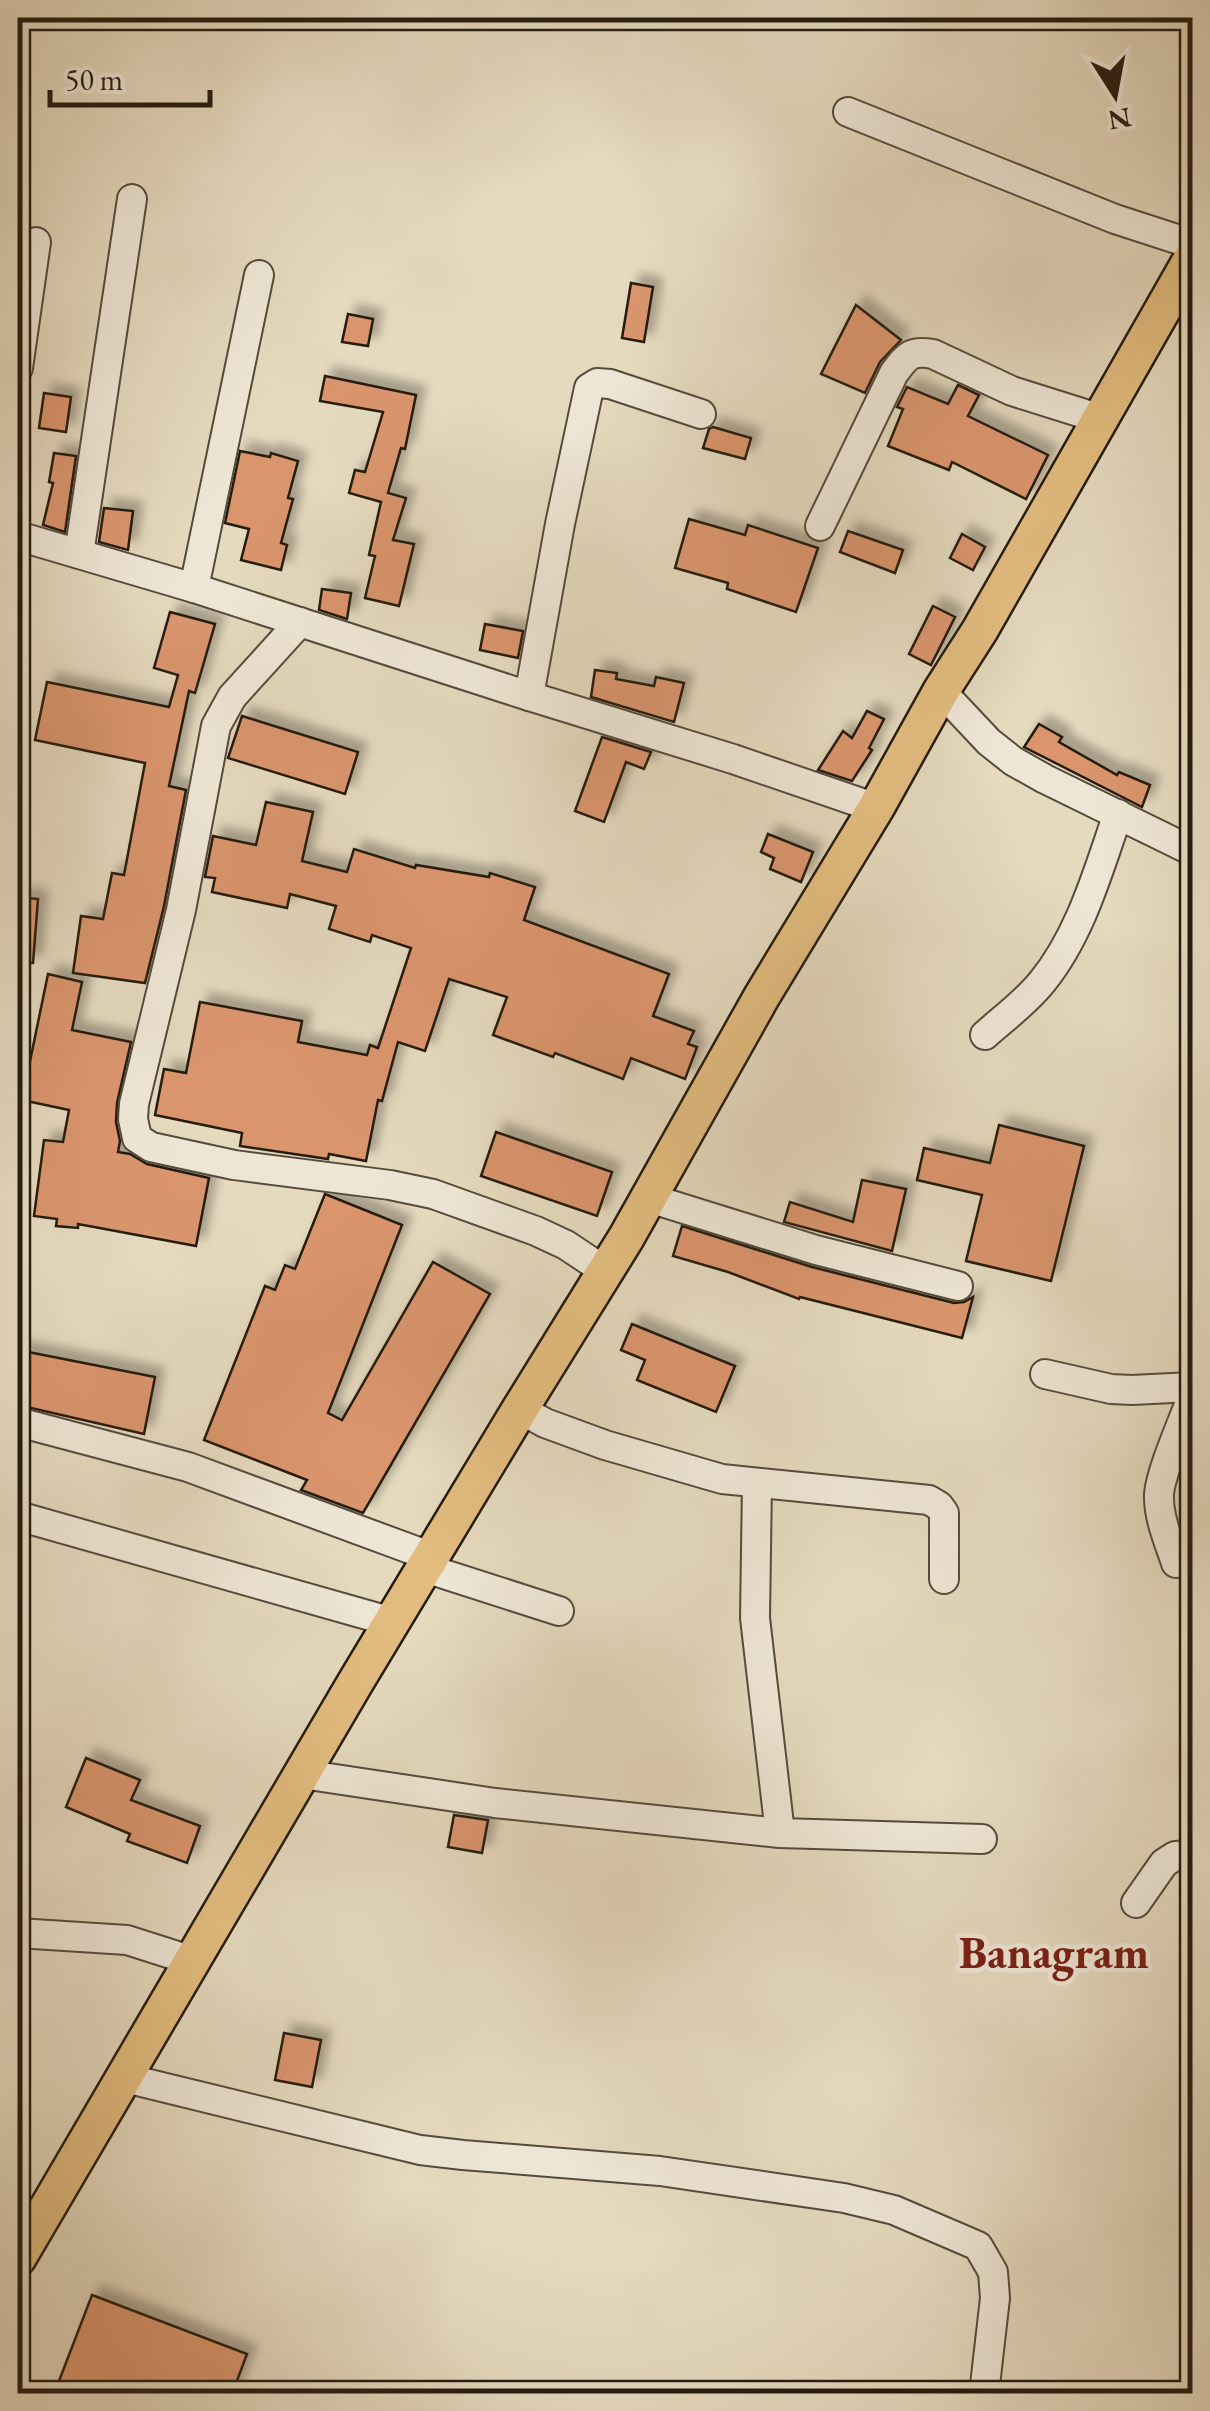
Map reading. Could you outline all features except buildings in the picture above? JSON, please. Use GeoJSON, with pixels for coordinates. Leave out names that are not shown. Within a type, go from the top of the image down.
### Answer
{"type":"FeatureCollection","features":[{"type":"Feature","properties":{"kind":"main road"},"geometry":{"type":"LineString","coordinates":[[18,2258],[392,1622],[648,1198],[1192,258]]}},
{"type":"Feature","properties":{"kind":"street"},"geometry":{"type":"LineString","coordinates":[[848,112],[1116,219],[1192,244]]}},
{"type":"Feature","properties":{"kind":"street"},"geometry":{"type":"LineString","coordinates":[[79,554],[132,199]]}},
{"type":"Feature","properties":{"kind":"street"},"geometry":{"type":"LineString","coordinates":[[18,368],[36,242]]}},
{"type":"Feature","properties":{"kind":"street"},"geometry":{"type":"LineString","coordinates":[[194,588],[259,275]]}},
{"type":"Feature","properties":{"kind":"street"},"geometry":{"type":"LineString","coordinates":[[820,526],[894,373],[907,356],[933,354],[1012,391],[1101,418]]}},
{"type":"Feature","properties":{"kind":"street"},"geometry":{"type":"LineString","coordinates":[[529,696],[589,388],[597,383],[610,384],[701,414]]}},
{"type":"Feature","properties":{"kind":"street"},"geometry":{"type":"LineString","coordinates":[[18,536],[733,758],[876,808]]}},
{"type":"Feature","properties":{"kind":"street"},"geometry":{"type":"LineString","coordinates":[[300,622],[232,697],[216,726],[181,910],[134,1104],[137,1138],[151,1147],[234,1165],[433,1194],[536,1231],[605,1271]]}},
{"type":"Feature","properties":{"kind":"street"},"geometry":{"type":"LineString","coordinates":[[941,691],[989,742],[1014,761],[1192,851]]}},
{"type":"Feature","properties":{"kind":"street"},"geometry":{"type":"LineString","coordinates":[[986,1034],[1045,978],[1079,922],[1118,814]]}},
{"type":"Feature","properties":{"kind":"street"},"geometry":{"type":"LineString","coordinates":[[648,1198],[816,1250],[958,1286]]}},
{"type":"Feature","properties":{"kind":"street"},"geometry":{"type":"LineString","coordinates":[[1045,1374],[1122,1390],[1192,1387]]}},
{"type":"Feature","properties":{"kind":"street"},"geometry":{"type":"LineString","coordinates":[[1176,1563],[1161,1514],[1160,1494],[1192,1397]]}},
{"type":"Feature","properties":{"kind":"street"},"geometry":{"type":"LineString","coordinates":[[520,1409],[605,1446],[701,1475],[929,1500],[944,1513],[944,1579]]}},
{"type":"Feature","properties":{"kind":"street"},"geometry":{"type":"LineString","coordinates":[[18,1422],[188,1467],[559,1611]]}},
{"type":"Feature","properties":{"kind":"street"},"geometry":{"type":"LineString","coordinates":[[757,1484],[755,1618],[780,1833]]}},
{"type":"Feature","properties":{"kind":"street"},"geometry":{"type":"LineString","coordinates":[[18,1516],[392,1622]]}},
{"type":"Feature","properties":{"kind":"street"},"geometry":{"type":"LineString","coordinates":[[302,1774],[495,1803],[780,1833],[982,1839]]}},
{"type":"Feature","properties":{"kind":"street"},"geometry":{"type":"LineString","coordinates":[[1136,1904],[1164,1863],[1175,1856],[1192,1855]]}},
{"type":"Feature","properties":{"kind":"street"},"geometry":{"type":"LineString","coordinates":[[18,1933],[126,1940],[193,1961]]}},
{"type":"Feature","properties":{"kind":"street"},"geometry":{"type":"LineString","coordinates":[[125,2078],[420,2150],[660,2171],[844,2198],[894,2210],[978,2246],[992,2272],[995,2298],[984,2394]]}},
{"type":"Feature","properties":{"kind":"district","name":"Banagram"},"geometry":{"type":"Point","coordinates":[1054,1952]}}]}
